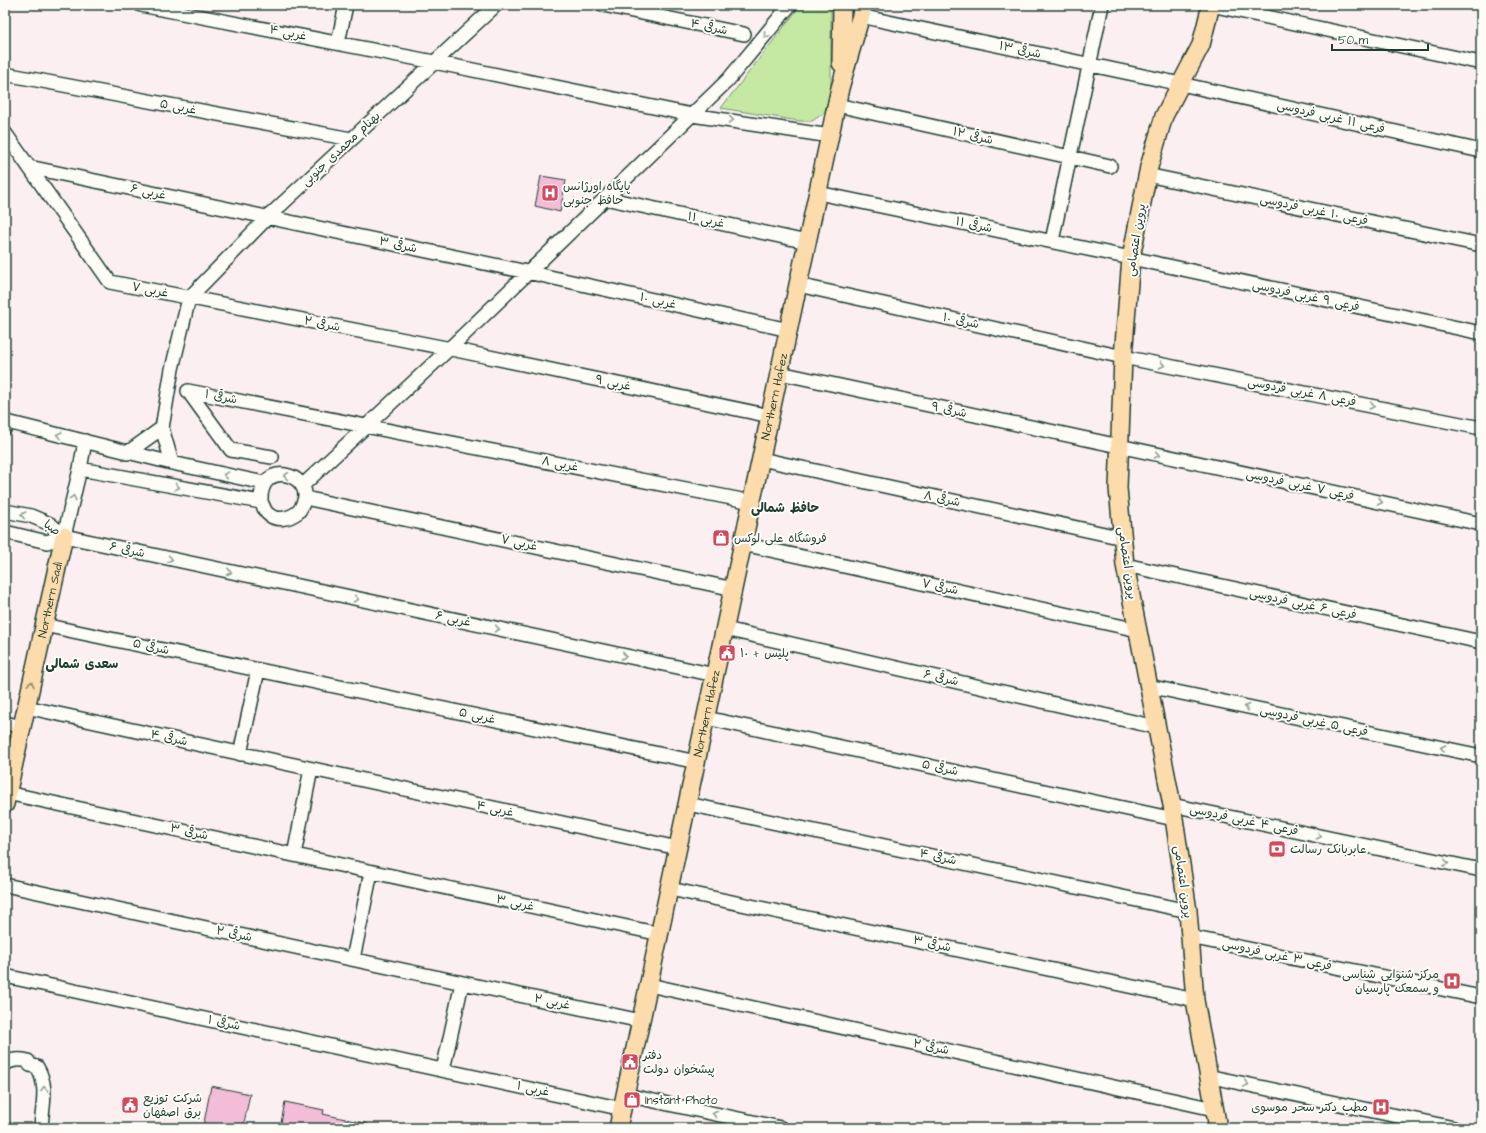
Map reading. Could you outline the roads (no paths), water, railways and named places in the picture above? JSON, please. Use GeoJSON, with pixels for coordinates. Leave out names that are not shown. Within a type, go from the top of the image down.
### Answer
{"type":"FeatureCollection","features":[{"type":"Feature","properties":{"kind":"main road","name":"Northern Hafez"},"geometry":{"type":"LineString","coordinates":[[840,88],[842,5]]}},
{"type":"Feature","properties":{"kind":"main road","name":"پروین اعتصامی"},"geometry":{"type":"LineString","coordinates":[[1211,5],[1201,45],[1164,116],[1147,175],[1131,258],[1123,357],[1118,488],[1125,565],[1173,812],[1188,911],[1194,1000],[1207,1076],[1218,1128]]}},
{"type":"Feature","properties":{"kind":"main road","name":"Northern Hafez"},"geometry":{"type":"LineString","coordinates":[[618,1128],[840,88],[862,11]]}},
{"type":"Feature","properties":{"kind":"main road","name":"Northern Sadi"},"geometry":{"type":"LineString","coordinates":[[6,799],[64,536]]}},
{"type":"Feature","properties":{"kind":"street","name":"۴ غربی"},"geometry":{"type":"LineString","coordinates":[[141,5],[434,62]]}},
{"type":"Feature","properties":{"kind":"street"},"geometry":{"type":"LineString","coordinates":[[338,43],[346,5]]}},
{"type":"Feature","properties":{"kind":"street","name":"بهنام محمدی جنوبی"},"geometry":{"type":"LineString","coordinates":[[189,298],[268,217],[496,5]]}},
{"type":"Feature","properties":{"kind":"street","name":"۴ شرقی"},"geometry":{"type":"LineString","coordinates":[[603,5],[744,34]]}},
{"type":"Feature","properties":{"kind":"street"},"geometry":{"type":"LineString","coordinates":[[303,492],[294,478],[284,474],[273,476],[264,484],[260,492],[261,502],[267,513],[278,518],[291,517],[301,510],[303,492],[367,425],[452,349],[527,272],[728,80],[790,5]]}},
{"type":"Feature","properties":{"kind":"street"},"geometry":{"type":"LineString","coordinates":[[1052,241],[1102,5]]}},
{"type":"Feature","properties":{"kind":"street"},"geometry":{"type":"LineString","coordinates":[[1211,5],[1481,63]]}},
{"type":"Feature","properties":{"kind":"street","name":"۱۳ شرقی"},"geometry":{"type":"LineString","coordinates":[[862,11],[1090,65],[1181,84]]}},
{"type":"Feature","properties":{"kind":"street"},"geometry":{"type":"LineString","coordinates":[[434,62],[692,114],[830,136]]}},
{"type":"Feature","properties":{"kind":"street","name":"۵ غربی"},"geometry":{"type":"LineString","coordinates":[[5,74],[351,140]]}},
{"type":"Feature","properties":{"kind":"street","name":"فرعی ۱۱ غربی فردوسی"},"geometry":{"type":"LineString","coordinates":[[1181,84],[1481,151]]}},
{"type":"Feature","properties":{"kind":"street","name":"۱۲ شرقی"},"geometry":{"type":"LineString","coordinates":[[837,105],[1110,166]]}},
{"type":"Feature","properties":{"kind":"street"},"geometry":{"type":"LineString","coordinates":[[5,133],[29,167]]}},
{"type":"Feature","properties":{"kind":"street","name":"۶ غربی"},"geometry":{"type":"LineString","coordinates":[[29,167],[268,217]]}},
{"type":"Feature","properties":{"kind":"street","name":"۷ غربی"},"geometry":{"type":"LineString","coordinates":[[29,167],[110,282],[189,298]]}},
{"type":"Feature","properties":{"kind":"street","name":"فرعی ۱۰ غربی فردوسی"},"geometry":{"type":"LineString","coordinates":[[1147,175],[1481,245]]}},
{"type":"Feature","properties":{"kind":"street","name":"۱۱ شرقی"},"geometry":{"type":"LineString","coordinates":[[818,193],[1131,258]]}},
{"type":"Feature","properties":{"kind":"street","name":"۱۱ غربی"},"geometry":{"type":"LineString","coordinates":[[605,198],[808,242]]}},
{"type":"Feature","properties":{"kind":"street","name":"۳ شرقی"},"geometry":{"type":"LineString","coordinates":[[268,217],[527,272]]}},
{"type":"Feature","properties":{"kind":"street","name":"فرعی ۹ غربی فردوسی"},"geometry":{"type":"LineString","coordinates":[[1131,258],[1481,333]]}},
{"type":"Feature","properties":{"kind":"street","name":"۱۰ غربی"},"geometry":{"type":"LineString","coordinates":[[527,272],[789,330]]}},
{"type":"Feature","properties":{"kind":"street","name":"شرقی ۱۰"},"geometry":{"type":"LineString","coordinates":[[798,285],[1123,357]]}},
{"type":"Feature","properties":{"kind":"street"},"geometry":{"type":"LineString","coordinates":[[172,463],[162,428],[172,369],[189,298]]}},
{"type":"Feature","properties":{"kind":"street","name":"۲ شرقی"},"geometry":{"type":"LineString","coordinates":[[189,298],[452,349]]}},
{"type":"Feature","properties":{"kind":"street","name":"۹ غربی"},"geometry":{"type":"LineString","coordinates":[[452,349],[770,416]]}},
{"type":"Feature","properties":{"kind":"street","name":"فرعی ۸ غربی فردوسی"},"geometry":{"type":"LineString","coordinates":[[1123,357],[1481,428]]}},
{"type":"Feature","properties":{"kind":"street","name":"شرقی ۹"},"geometry":{"type":"LineString","coordinates":[[780,372],[1119,446]]}},
{"type":"Feature","properties":{"kind":"street","name":"۱ شرقی"},"geometry":{"type":"LineString","coordinates":[[272,457],[231,450],[188,391],[367,425]]}},
{"type":"Feature","properties":{"kind":"street"},"geometry":{"type":"LineString","coordinates":[[5,428],[7,422],[127,453],[264,484]]}},
{"type":"Feature","properties":{"kind":"street","name":"۸ غربی"},"geometry":{"type":"LineString","coordinates":[[367,425],[752,502]]}},
{"type":"Feature","properties":{"kind":"street"},"geometry":{"type":"LineString","coordinates":[[127,453],[162,428]]}},
{"type":"Feature","properties":{"kind":"street"},"geometry":{"type":"LineString","coordinates":[[64,536],[85,441]]}},
{"type":"Feature","properties":{"kind":"street","name":"فرعی ۷ غربی فردوسی"},"geometry":{"type":"LineString","coordinates":[[1119,446],[1481,524]]}},
{"type":"Feature","properties":{"kind":"street","name":"۸ شرقی"},"geometry":{"type":"LineString","coordinates":[[761,459],[1123,538]]}},
{"type":"Feature","properties":{"kind":"street"},"geometry":{"type":"LineString","coordinates":[[80,469],[261,502]]}},
{"type":"Feature","properties":{"kind":"street","name":"۷ غربی"},"geometry":{"type":"LineString","coordinates":[[303,492],[734,589]]}},
{"type":"Feature","properties":{"kind":"street","name":"صبا"},"geometry":{"type":"LineString","coordinates":[[5,511],[31,516],[50,524],[64,536],[47,542],[5,532]]}},
{"type":"Feature","properties":{"kind":"street","name":"۶ شرقی"},"geometry":{"type":"LineString","coordinates":[[64,536],[190,563]]}},
{"type":"Feature","properties":{"kind":"street","name":"۷ شرقی"},"geometry":{"type":"LineString","coordinates":[[743,544],[1138,630]]}},
{"type":"Feature","properties":{"kind":"street","name":"۶ غربی"},"geometry":{"type":"LineString","coordinates":[[190,563],[715,675]]}},
{"type":"Feature","properties":{"kind":"street","name":"فرعی ۶ غربی فردوسی"},"geometry":{"type":"LineString","coordinates":[[1125,565],[1481,642]]}},
{"type":"Feature","properties":{"kind":"street","name":"۵ شرقی"},"geometry":{"type":"LineString","coordinates":[[44,625],[258,670]]}},
{"type":"Feature","properties":{"kind":"street","name":"۶ شرقی"},"geometry":{"type":"LineString","coordinates":[[725,629],[1156,727]]}},
{"type":"Feature","properties":{"kind":"street"},"geometry":{"type":"LineString","coordinates":[[240,754],[258,670]]}},
{"type":"Feature","properties":{"kind":"street","name":"۵ غربی"},"geometry":{"type":"LineString","coordinates":[[258,670],[697,762]]}},
{"type":"Feature","properties":{"kind":"street","name":"فرعی ۵ غربی فردوسی"},"geometry":{"type":"LineString","coordinates":[[1148,686],[1481,756]]}},
{"type":"Feature","properties":{"kind":"street","name":"۴ شرقی"},"geometry":{"type":"LineString","coordinates":[[26,707],[311,769]]}},
{"type":"Feature","properties":{"kind":"street","name":"۵ شرقی"},"geometry":{"type":"LineString","coordinates":[[706,718],[1173,812]]}},
{"type":"Feature","properties":{"kind":"street"},"geometry":{"type":"LineString","coordinates":[[5,723],[22,727]]}},
{"type":"Feature","properties":{"kind":"street","name":"۴ غربی"},"geometry":{"type":"LineString","coordinates":[[311,769],[678,848]]}},
{"type":"Feature","properties":{"kind":"street"},"geometry":{"type":"LineString","coordinates":[[294,855],[311,769]]}},
{"type":"Feature","properties":{"kind":"street","name":"۳ شرقی"},"geometry":{"type":"LineString","coordinates":[[6,799],[294,855],[371,872]]}},
{"type":"Feature","properties":{"kind":"street","name":"۴ شرقی"},"geometry":{"type":"LineString","coordinates":[[688,804],[1188,911]]}},
{"type":"Feature","properties":{"kind":"street","name":"فرعی ۴ غربی فردوسی"},"geometry":{"type":"LineString","coordinates":[[1173,812],[1481,870]]}},
{"type":"Feature","properties":{"kind":"street"},"geometry":{"type":"LineString","coordinates":[[353,960],[371,872]]}},
{"type":"Feature","properties":{"kind":"street","name":"۳ غربی"},"geometry":{"type":"LineString","coordinates":[[371,872],[660,934]]}},
{"type":"Feature","properties":{"kind":"street","name":"۲ شرقی"},"geometry":{"type":"LineString","coordinates":[[5,885],[462,983]]}},
{"type":"Feature","properties":{"kind":"street","name":"۳ شرقی"},"geometry":{"type":"LineString","coordinates":[[670,889],[1194,1000]]}},
{"type":"Feature","properties":{"kind":"street","name":"فرعی ۳ غربی فردوسی"},"geometry":{"type":"LineString","coordinates":[[1190,936],[1481,997]]}},
{"type":"Feature","properties":{"kind":"street","name":"۱ شرقی"},"geometry":{"type":"LineString","coordinates":[[5,976],[443,1070]]}},
{"type":"Feature","properties":{"kind":"street"},"geometry":{"type":"LineString","coordinates":[[443,1070],[462,983]]}},
{"type":"Feature","properties":{"kind":"street","name":"۲ غربی"},"geometry":{"type":"LineString","coordinates":[[462,983],[641,1021]]}},
{"type":"Feature","properties":{"kind":"street","name":"۲ شرقی"},"geometry":{"type":"LineString","coordinates":[[649,985],[1214,1108]]}},
{"type":"Feature","properties":{"kind":"street"},"geometry":{"type":"LineString","coordinates":[[5,1064],[19,1059],[28,1061],[30,1065],[37,1067],[41,1073],[45,1088],[41,1128]]}},
{"type":"Feature","properties":{"kind":"street","name":"۱ غربی"},"geometry":{"type":"LineString","coordinates":[[443,1070],[624,1102]]}},
{"type":"Feature","properties":{"kind":"street"},"geometry":{"type":"LineString","coordinates":[[1207,1076],[1454,1128]]}},
{"type":"Feature","properties":{"kind":"street"},"geometry":{"type":"LineString","coordinates":[[624,1102],[781,1128]]}},
{"type":"Feature","properties":{"kind":"place","name":"پایگاه اورژانس حافظ جنوبی"},"geometry":{"type":"Point","coordinates":[550,193]}},
{"type":"Feature","properties":{"kind":"place","name":"فروشگاه علی لوکس"},"geometry":{"type":"Point","coordinates":[721,538]}},
{"type":"Feature","properties":{"kind":"place","name":"پلیس + ۱۰"},"geometry":{"type":"Point","coordinates":[727,653]}},
{"type":"Feature","properties":{"kind":"place","name":"عابربانک رسالت"},"geometry":{"type":"Point","coordinates":[1277,849]}},
{"type":"Feature","properties":{"kind":"place","name":"مرکز شنوایی شناسی و سمعک پارسیان"},"geometry":{"type":"Point","coordinates":[1452,981]}},
{"type":"Feature","properties":{"kind":"place","name":"دفتر پیشخوان دولت"},"geometry":{"type":"Point","coordinates":[630,1062]}},
{"type":"Feature","properties":{"kind":"place","name":"Instant Photo"},"geometry":{"type":"Point","coordinates":[632,1100]}},
{"type":"Feature","properties":{"kind":"place","name":"شرکت توزیع برق اصفهان"},"geometry":{"type":"Point","coordinates":[130,1105]}},
{"type":"Feature","properties":{"kind":"place","name":"مطب دکتر سحر موسوی"},"geometry":{"type":"Point","coordinates":[1381,1107]}},
{"type":"Feature","properties":{"kind":"district","name":"حافظ شمالی"},"geometry":{"type":"Point","coordinates":[785,508]}},
{"type":"Feature","properties":{"kind":"district","name":"سعدی شمالی"},"geometry":{"type":"Point","coordinates":[82,664]}}]}
